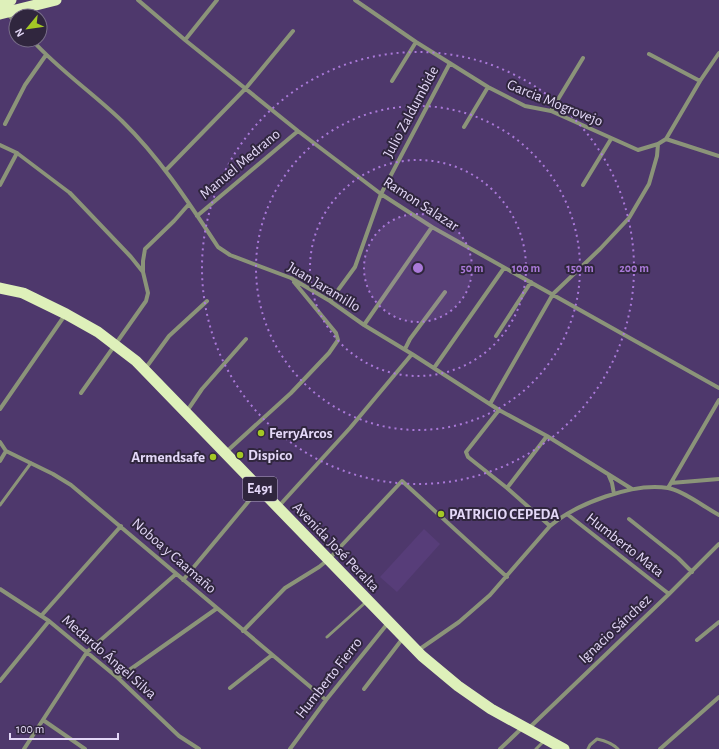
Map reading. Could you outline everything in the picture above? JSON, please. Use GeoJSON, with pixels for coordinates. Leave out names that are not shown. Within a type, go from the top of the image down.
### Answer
{"type":"FeatureCollection","features":[{"type":"Feature","properties":{"kind":"highway"},"geometry":{"type":"LineString","coordinates":[[3,14],[56,0]]}},
{"type":"Feature","properties":{"kind":"highway","name":"Avenida José Peralta"},"geometry":{"type":"LineString","coordinates":[[0,288],[23,293],[66,314],[98,332],[136,361],[417,652],[468,694],[498,714],[564,749]]}},
{"type":"Feature","properties":{"kind":"street","name":"Ramon Salazar"},"geometry":{"type":"LineString","coordinates":[[138,0],[298,131],[381,194],[432,227],[719,388]]}},
{"type":"Feature","properties":{"kind":"street"},"geometry":{"type":"LineString","coordinates":[[185,40],[217,0]]}},
{"type":"Feature","properties":{"kind":"street","name":"Garcia Mogrovejo"},"geometry":{"type":"LineString","coordinates":[[355,0],[416,42],[488,87],[525,106],[551,111],[569,118],[638,150],[658,144],[666,139]]}},
{"type":"Feature","properties":{"kind":"street"},"geometry":{"type":"LineString","coordinates":[[3,2],[3,14]]}},
{"type":"Feature","properties":{"kind":"street"},"geometry":{"type":"LineString","coordinates":[[166,170],[246,88],[293,31]]}},
{"type":"Feature","properties":{"kind":"street"},"geometry":{"type":"LineString","coordinates":[[392,81],[416,42]]}},
{"type":"Feature","properties":{"kind":"street","name":"Juan Jaramillo"},"geometry":{"type":"LineString","coordinates":[[39,48],[122,122],[166,170],[218,247],[230,255],[291,278],[330,301],[364,325],[405,349],[499,410],[547,436],[632,489]]}},
{"type":"Feature","properties":{"kind":"street"},"geometry":{"type":"LineString","coordinates":[[649,54],[700,81]]}},
{"type":"Feature","properties":{"kind":"street"},"geometry":{"type":"LineString","coordinates":[[5,124],[25,85],[46,55]]}},
{"type":"Feature","properties":{"kind":"street"},"geometry":{"type":"LineString","coordinates":[[718,55],[700,81],[666,139],[719,156]]}},
{"type":"Feature","properties":{"kind":"street"},"geometry":{"type":"LineString","coordinates":[[551,111],[583,58]]}},
{"type":"Feature","properties":{"kind":"street","name":"Julio Zaldumbide"},"geometry":{"type":"LineString","coordinates":[[330,301],[355,267],[381,194],[450,63]]}},
{"type":"Feature","properties":{"kind":"street"},"geometry":{"type":"LineString","coordinates":[[464,127],[488,87]]}},
{"type":"Feature","properties":{"kind":"street","name":"Manuel Medrano"},"geometry":{"type":"LineString","coordinates":[[197,216],[298,131]]}},
{"type":"Feature","properties":{"kind":"street"},"geometry":{"type":"LineString","coordinates":[[583,185],[612,139]]}},
{"type":"Feature","properties":{"kind":"street"},"geometry":{"type":"LineString","coordinates":[[490,404],[553,294],[600,250],[629,218],[649,184],[657,156],[658,144]]}},
{"type":"Feature","properties":{"kind":"street"},"geometry":{"type":"LineString","coordinates":[[0,145],[17,154],[70,193],[131,257],[143,272]]}},
{"type":"Feature","properties":{"kind":"street"},"geometry":{"type":"LineString","coordinates":[[0,185],[17,154]]}},
{"type":"Feature","properties":{"kind":"street"},"geometry":{"type":"LineString","coordinates":[[81,394],[146,301],[148,293],[143,272],[145,249],[189,204]]}},
{"type":"Feature","properties":{"kind":"street"},"geometry":{"type":"LineString","coordinates":[[364,325],[432,227]]}},
{"type":"Feature","properties":{"kind":"street"},"geometry":{"type":"LineString","coordinates":[[434,368],[504,268]]}},
{"type":"Feature","properties":{"kind":"street"},"geometry":{"type":"LineString","coordinates":[[225,453],[290,393],[329,353],[338,340],[336,333],[291,278]]}},
{"type":"Feature","properties":{"kind":"street"},"geometry":{"type":"LineString","coordinates":[[496,336],[531,282]]}},
{"type":"Feature","properties":{"kind":"street"},"geometry":{"type":"LineString","coordinates":[[405,349],[445,292]]}},
{"type":"Feature","properties":{"kind":"street"},"geometry":{"type":"LineString","coordinates":[[145,370],[169,336],[207,300]]}},
{"type":"Feature","properties":{"kind":"street"},"geometry":{"type":"LineString","coordinates":[[0,409],[66,314]]}},
{"type":"Feature","properties":{"kind":"street"},"geometry":{"type":"LineString","coordinates":[[186,413],[202,388],[246,339]]}},
{"type":"Feature","properties":{"kind":"street"},"geometry":{"type":"LineString","coordinates":[[278,507],[350,428],[412,354]]}},
{"type":"Feature","properties":{"kind":"street"},"geometry":{"type":"LineString","coordinates":[[668,488],[719,400]]}},
{"type":"Feature","properties":{"kind":"street"},"geometry":{"type":"LineString","coordinates":[[499,410],[466,452],[468,457],[507,488],[550,526]]}},
{"type":"Feature","properties":{"kind":"street"},"geometry":{"type":"LineString","coordinates":[[507,488],[547,436]]}},
{"type":"Feature","properties":{"kind":"street"},"geometry":{"type":"LineString","coordinates":[[0,442],[6,451],[0,460]]}},
{"type":"Feature","properties":{"kind":"street","name":"Noboa y Caamaño"},"geometry":{"type":"LineString","coordinates":[[6,451],[54,474],[71,485],[121,526],[216,609],[326,700]]}},
{"type":"Feature","properties":{"kind":"street"},"geometry":{"type":"LineString","coordinates":[[608,475],[612,483],[614,494]]}},
{"type":"Feature","properties":{"kind":"street"},"geometry":{"type":"LineString","coordinates":[[671,483],[719,479]]}},
{"type":"Feature","properties":{"kind":"street"},"geometry":{"type":"LineString","coordinates":[[243,631],[285,588],[319,567],[328,559],[402,481],[507,576]]}},
{"type":"Feature","properties":{"kind":"street"},"geometry":{"type":"LineString","coordinates":[[417,652],[459,622],[490,595],[550,526],[567,514],[595,500],[632,489],[650,487],[668,488],[681,492],[719,515]]}},
{"type":"Feature","properties":{"kind":"street"},"geometry":{"type":"LineString","coordinates":[[183,580],[259,488]]}},
{"type":"Feature","properties":{"kind":"street","name":"Humberto Mata"},"geometry":{"type":"LineString","coordinates":[[567,514],[669,594]]}},
{"type":"Feature","properties":{"kind":"street"},"geometry":{"type":"LineString","coordinates":[[629,519],[678,558],[692,572]]}},
{"type":"Feature","properties":{"kind":"street"},"geometry":{"type":"LineString","coordinates":[[41,616],[121,526]]}},
{"type":"Feature","properties":{"kind":"street","name":"Ignacio Sánchez"},"geometry":{"type":"LineString","coordinates":[[500,749],[669,594],[719,544]]}},
{"type":"Feature","properties":{"kind":"street"},"geometry":{"type":"LineString","coordinates":[[24,749],[87,652],[176,574]]}},
{"type":"Feature","properties":{"kind":"street","name":"Medardo Ángel Silva"},"geometry":{"type":"LineString","coordinates":[[0,589],[49,621],[118,678],[179,736],[199,749]]}},
{"type":"Feature","properties":{"kind":"street"},"geometry":{"type":"LineString","coordinates":[[118,678],[216,609]]}},
{"type":"Feature","properties":{"kind":"street"},"geometry":{"type":"LineString","coordinates":[[0,681],[49,621]]}},
{"type":"Feature","properties":{"kind":"street"},"geometry":{"type":"LineString","coordinates":[[697,640],[719,622]]}},
{"type":"Feature","properties":{"kind":"street","name":"Humberto Fierro"},"geometry":{"type":"LineString","coordinates":[[290,749],[326,700],[389,623]]}},
{"type":"Feature","properties":{"kind":"street"},"geometry":{"type":"LineString","coordinates":[[364,689],[403,638]]}},
{"type":"Feature","properties":{"kind":"street"},"geometry":{"type":"LineString","coordinates":[[230,688],[272,655]]}},
{"type":"Feature","properties":{"kind":"street"},"geometry":{"type":"LineString","coordinates":[[660,749],[719,697]]}},
{"type":"Feature","properties":{"kind":"street"},"geometry":{"type":"LineString","coordinates":[[43,720],[85,749]]}},
{"type":"Feature","properties":{"kind":"lane"},"geometry":{"type":"LineString","coordinates":[[0,505],[31,462]]}},
{"type":"Feature","properties":{"kind":"lane"},"geometry":{"type":"LineString","coordinates":[[327,637],[368,601]]}},
{"type":"Feature","properties":{"kind":"lane"},"geometry":{"type":"LineString","coordinates":[[588,749],[597,739],[606,741],[618,749]]}},
{"type":"Feature","properties":{"kind":"lane"},"geometry":{"type":"LineString","coordinates":[[536,749],[546,740]]}},
{"type":"Feature","properties":{"kind":"shaded area"},"geometry":{"type":"Polygon","coordinates":[[[424,529],[440,544],[397,592],[380,577],[424,529]]]}},
{"type":"Feature","properties":{"kind":"place","name":"FerryArcos"},"geometry":{"type":"Point","coordinates":[261,433]}},
{"type":"Feature","properties":{"kind":"place","name":"Dispico"},"geometry":{"type":"Point","coordinates":[240,455]}},
{"type":"Feature","properties":{"kind":"place","name":"Armendsafe"},"geometry":{"type":"Point","coordinates":[213,457]}},
{"type":"Feature","properties":{"kind":"place","name":"PATRICIO CEPEDA"},"geometry":{"type":"Point","coordinates":[441,514]}}]}
